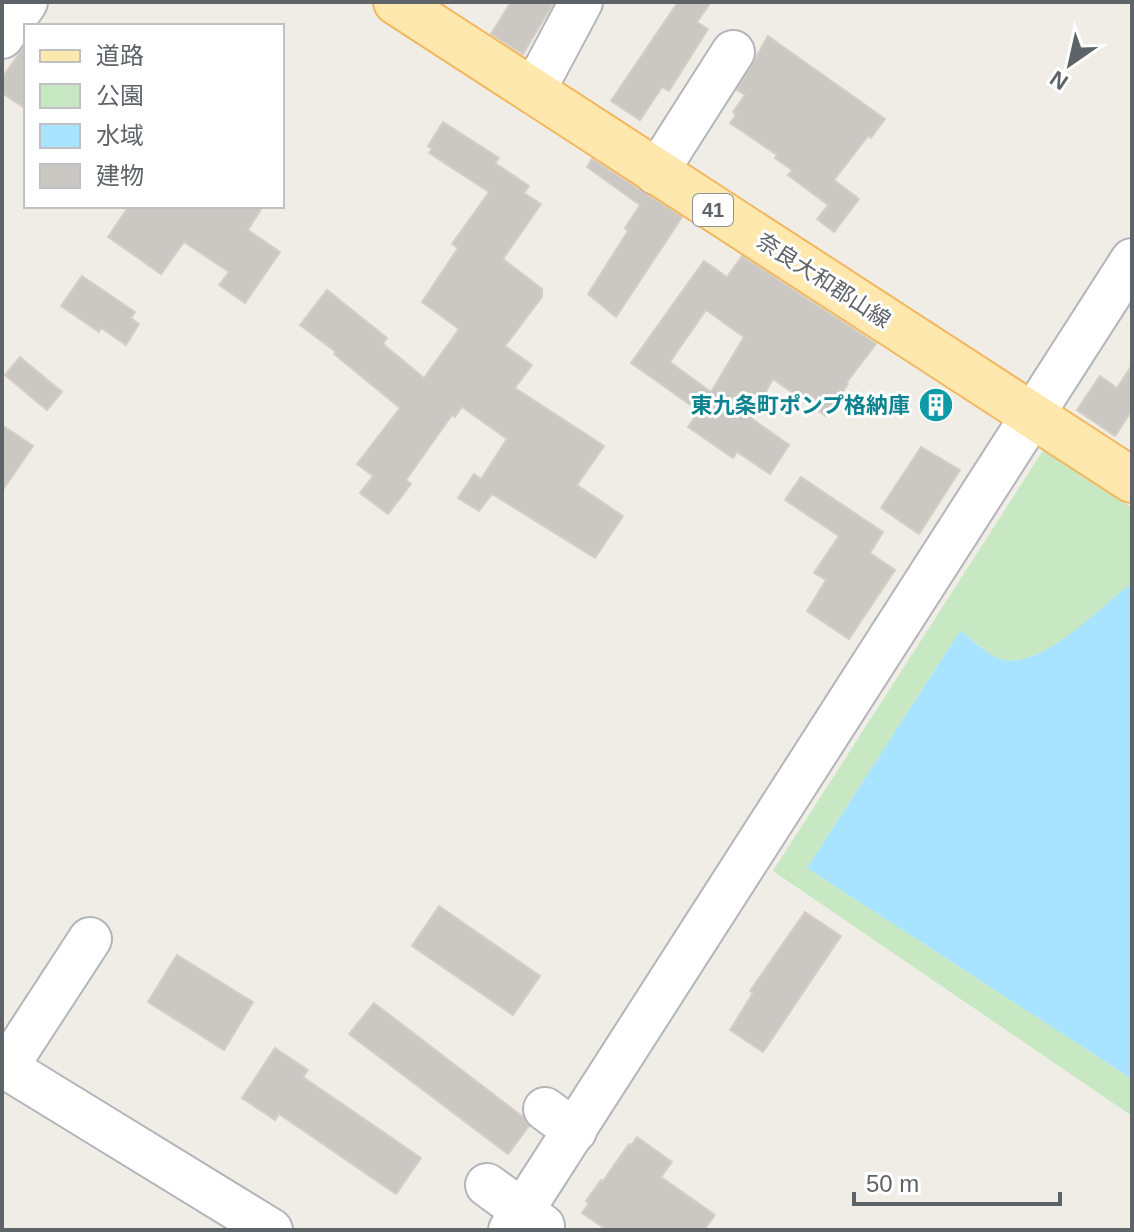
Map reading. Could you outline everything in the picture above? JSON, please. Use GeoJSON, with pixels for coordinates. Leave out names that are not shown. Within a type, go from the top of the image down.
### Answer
{"type":"FeatureCollection","features":[{"type":"Feature","properties":{"kind":"main road","name":"奈良大和郡山線"},"geometry":{"type":"LineString","coordinates":[[396,2],[1132,480]]}},
{"type":"Feature","properties":{"kind":"street"},"geometry":{"type":"LineString","coordinates":[[2,37],[26,2]]}},
{"type":"Feature","properties":{"kind":"street"},"geometry":{"type":"LineString","coordinates":[[533,92],[581,2]]}},
{"type":"Feature","properties":{"kind":"street"},"geometry":{"type":"LineString","coordinates":[[656,173],[733,52]]}},
{"type":"Feature","properties":{"kind":"street"},"geometry":{"type":"LineString","coordinates":[[487,1185],[525,1222],[560,1120],[1033,414],[1132,260]]}},
{"type":"Feature","properties":{"kind":"street"},"geometry":{"type":"LineString","coordinates":[[90,939],[4,1067],[271,1230]]}},
{"type":"Feature","properties":{"kind":"green space"},"geometry":{"type":"Polygon","coordinates":[[[1048,451],[1132,508],[1132,583],[1088,621],[1034,656],[1001,659],[960,631],[807,868],[1132,1079],[1132,1116],[773,871],[1042,452],[1048,451]]]}},
{"type":"Feature","properties":{"kind":"water"},"geometry":{"type":"Polygon","coordinates":[[[1132,583],[1132,1079],[807,868],[960,631],[1001,659],[1017,660],[1034,656],[1070,634],[1132,583]]]}},
{"type":"Feature","properties":{"kind":"building"},"geometry":{"type":"Polygon","coordinates":[[[511,2],[554,2],[523,54],[491,34],[511,2]]]}},
{"type":"Feature","properties":{"kind":"building"},"geometry":{"type":"Polygon","coordinates":[[[678,2],[711,2],[697,22],[708,29],[669,91],[662,87],[640,120],[611,101],[678,2]]]}},
{"type":"Feature","properties":{"kind":"building"},"geometry":{"type":"Polygon","coordinates":[[[768,36],[885,119],[834,180],[859,199],[834,232],[817,219],[828,205],[788,175],[792,170],[775,158],[777,155],[730,123],[736,115],[733,112],[745,95],[737,90],[768,36]]]}},
{"type":"Feature","properties":{"kind":"building"},"geometry":{"type":"Polygon","coordinates":[[[24,47],[24,108],[2,93],[2,78],[24,47]]]}},
{"type":"Feature","properties":{"kind":"building"},"geometry":{"type":"Polygon","coordinates":[[[443,122],[499,158],[495,163],[529,186],[524,193],[541,204],[503,259],[542,289],[542,297],[505,346],[532,365],[515,388],[604,446],[577,485],[623,516],[595,558],[492,494],[479,511],[458,498],[474,474],[481,479],[507,439],[462,407],[455,417],[452,415],[406,480],[411,484],[388,514],[360,493],[373,476],[357,464],[400,408],[300,325],[327,290],[387,338],[383,344],[424,378],[459,329],[422,302],[458,248],[452,244],[489,192],[429,153],[432,149],[428,146],[443,122]]]}},
{"type":"Feature","properties":{"kind":"building"},"geometry":{"type":"Polygon","coordinates":[[[592,159],[682,217],[616,317],[588,294],[628,231],[625,228],[640,205],[587,167],[592,159]]]}},
{"type":"Feature","properties":{"kind":"building"},"geometry":{"type":"Polygon","coordinates":[[[128,208],[262,208],[248,230],[280,252],[245,303],[219,285],[229,272],[184,242],[161,274],[108,237],[128,208]]]}},
{"type":"Feature","properties":{"kind":"building"},"geometry":{"type":"Polygon","coordinates":[[[742,256],[876,344],[826,416],[773,379],[751,418],[789,445],[770,474],[737,452],[733,458],[688,427],[699,411],[631,363],[704,261],[727,277],[742,256]],[[706,310],[670,362],[711,392],[744,337],[706,310]]]}},
{"type":"Feature","properties":{"kind":"building"},"geometry":{"type":"Polygon","coordinates":[[[82,276],[135,312],[131,318],[139,324],[126,345],[101,328],[99,332],[61,306],[82,276]]]}},
{"type":"Feature","properties":{"kind":"building"},"geometry":{"type":"Polygon","coordinates":[[[20,357],[62,392],[47,410],[5,375],[20,357]]]}},
{"type":"Feature","properties":{"kind":"building"},"geometry":{"type":"Polygon","coordinates":[[[1132,365],[1132,410],[1115,436],[1077,410],[1100,376],[1117,388],[1132,365]]]}},
{"type":"Feature","properties":{"kind":"building"},"geometry":{"type":"Polygon","coordinates":[[[2,425],[33,446],[2,491],[2,425]]]}},
{"type":"Feature","properties":{"kind":"building"},"geometry":{"type":"Polygon","coordinates":[[[921,447],[960,470],[919,534],[881,508],[921,447]]]}},
{"type":"Feature","properties":{"kind":"building"},"geometry":{"type":"Polygon","coordinates":[[[801,477],[883,532],[870,553],[895,570],[849,639],[807,611],[826,580],[814,573],[839,536],[785,500],[801,477]]]}},
{"type":"Feature","properties":{"kind":"building"},"geometry":{"type":"Polygon","coordinates":[[[439,906],[540,976],[513,1015],[412,946],[439,906]]]}},
{"type":"Feature","properties":{"kind":"building"},"geometry":{"type":"Polygon","coordinates":[[[805,912],[841,936],[763,1052],[730,1030],[753,993],[750,991],[805,912]]]}},
{"type":"Feature","properties":{"kind":"building"},"geometry":{"type":"Polygon","coordinates":[[[177,955],[253,1002],[224,1050],[148,1002],[177,955]]]}},
{"type":"Feature","properties":{"kind":"building"},"geometry":{"type":"Polygon","coordinates":[[[374,1003],[523,1117],[529,1126],[508,1154],[349,1034],[374,1003]]]}},
{"type":"Feature","properties":{"kind":"building"},"geometry":{"type":"Polygon","coordinates":[[[275,1048],[308,1070],[303,1077],[421,1158],[396,1194],[279,1114],[275,1120],[242,1098],[275,1048]]]}},
{"type":"Feature","properties":{"kind":"building"},"geometry":{"type":"Polygon","coordinates":[[[637,1137],[672,1162],[661,1177],[715,1215],[704,1230],[607,1230],[582,1213],[589,1203],[586,1201],[601,1180],[637,1137]]]}},
{"type":"Feature","properties":{"kind":"place","name":"東九条町ポンプ格納庫"},"geometry":{"type":"Point","coordinates":[936,405]}}]}
